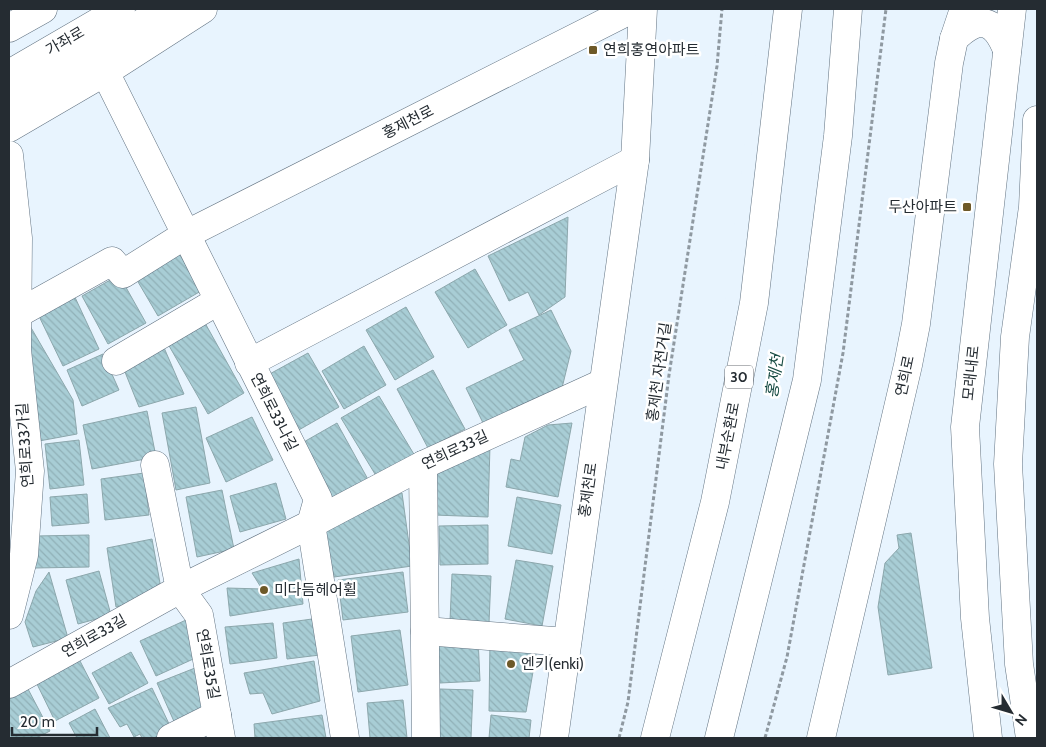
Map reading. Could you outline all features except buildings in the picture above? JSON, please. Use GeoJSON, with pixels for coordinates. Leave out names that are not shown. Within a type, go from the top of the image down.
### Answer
{"type":"FeatureCollection","features":[{"type":"Feature","properties":{"kind":"main road"},"geometry":{"type":"LineString","coordinates":[[9,28],[43,9]]}},
{"type":"Feature","properties":{"kind":"main road","name":"가좌로"},"geometry":{"type":"LineString","coordinates":[[9,74],[121,9]]}},
{"type":"Feature","properties":{"kind":"main road"},"geometry":{"type":"LineString","coordinates":[[9,101],[166,9]]}},
{"type":"Feature","properties":{"kind":"main road"},"geometry":{"type":"LineString","coordinates":[[9,128],[105,72],[203,9]]}},
{"type":"Feature","properties":{"kind":"main road","name":"홍제천로"},"geometry":{"type":"LineString","coordinates":[[185,235],[632,9]]}},
{"type":"Feature","properties":{"kind":"main road","name":"홍제천로"},"geometry":{"type":"LineString","coordinates":[[554,738],[636,160],[643,9]]}},
{"type":"Feature","properties":{"kind":"main road","name":"내부순환로"},"geometry":{"type":"LineString","coordinates":[[655,738],[715,502],[754,303],[788,9]]}},
{"type":"Feature","properties":{"kind":"main road"},"geometry":{"type":"LineString","coordinates":[[719,738],[807,380],[838,136],[848,9]]}},
{"type":"Feature","properties":{"kind":"main road","name":"연희로"},"geometry":{"type":"LineString","coordinates":[[821,738],[864,561],[914,333],[954,39],[964,9]]}},
{"type":"Feature","properties":{"kind":"main road","name":"모래내로"},"geometry":{"type":"LineString","coordinates":[[988,738],[975,618],[965,427],[1012,9]]}},
{"type":"Feature","properties":{"kind":"main road"},"geometry":{"type":"LineString","coordinates":[[954,39],[971,24],[986,23],[1000,33],[1007,50]]}},
{"type":"Feature","properties":{"kind":"main road","name":"연희로33나길"},"geometry":{"type":"LineString","coordinates":[[105,72],[318,499],[311,524]]}},
{"type":"Feature","properties":{"kind":"main road"},"geometry":{"type":"LineString","coordinates":[[1030,738],[1028,663],[1008,464],[1015,337],[1033,207],[1037,120]]}},
{"type":"Feature","properties":{"kind":"main road","name":"연희로33가길"},"geometry":{"type":"LineString","coordinates":[[9,154],[18,238],[17,350],[30,471],[24,555],[9,615]]}},
{"type":"Feature","properties":{"kind":"main road"},"geometry":{"type":"LineString","coordinates":[[249,363],[636,160]]}},
{"type":"Feature","properties":{"kind":"main road"},"geometry":{"type":"LineString","coordinates":[[18,314],[112,261],[122,274],[185,235]]}},
{"type":"Feature","properties":{"kind":"main road"},"geometry":{"type":"LineString","coordinates":[[116,361],[218,301]]}},
{"type":"Feature","properties":{"kind":"main road","name":"연희로33길"},"geometry":{"type":"LineString","coordinates":[[9,676],[311,524],[423,465],[603,383]]}},
{"type":"Feature","properties":{"kind":"main road"},"geometry":{"type":"LineString","coordinates":[[155,465],[180,589]]}},
{"type":"Feature","properties":{"kind":"main road"},"geometry":{"type":"LineString","coordinates":[[423,465],[426,738]]}},
{"type":"Feature","properties":{"kind":"main road"},"geometry":{"type":"LineString","coordinates":[[311,524],[345,738]]}},
{"type":"Feature","properties":{"kind":"main road","name":"연희로35길"},"geometry":{"type":"LineString","coordinates":[[171,738],[219,727],[199,615],[180,589]]}},
{"type":"Feature","properties":{"kind":"main road"},"geometry":{"type":"LineString","coordinates":[[425,631],[567,642]]}},
{"type":"Feature","properties":{"kind":"path","name":"홍제천 자전거길"},"geometry":{"type":"LineString","coordinates":[[619,738],[628,702],[670,375],[717,66],[722,9]]}},
{"type":"Feature","properties":{"kind":"pier"},"geometry":{"type":"Polygon","coordinates":[[[760,9],[864,9],[843,208],[812,403],[766,628],[738,738],[627,738],[655,628],[723,317],[753,80],[760,9]]]}},
{"type":"Feature","properties":{"kind":"place","name":"연희홍연아파트"},"geometry":{"type":"Point","coordinates":[593,50]}},
{"type":"Feature","properties":{"kind":"place","name":"두산아파트"},"geometry":{"type":"Point","coordinates":[967,207]}},
{"type":"Feature","properties":{"kind":"place","name":"미다듬헤어휠"},"geometry":{"type":"Point","coordinates":[264,590]}},
{"type":"Feature","properties":{"kind":"place","name":"엔키(enki)"},"geometry":{"type":"Point","coordinates":[511,664]}},
{"type":"Feature","properties":{"kind":"water label","name":"홍제천"},"geometry":{"type":"Point","coordinates":[774,376]}}]}
